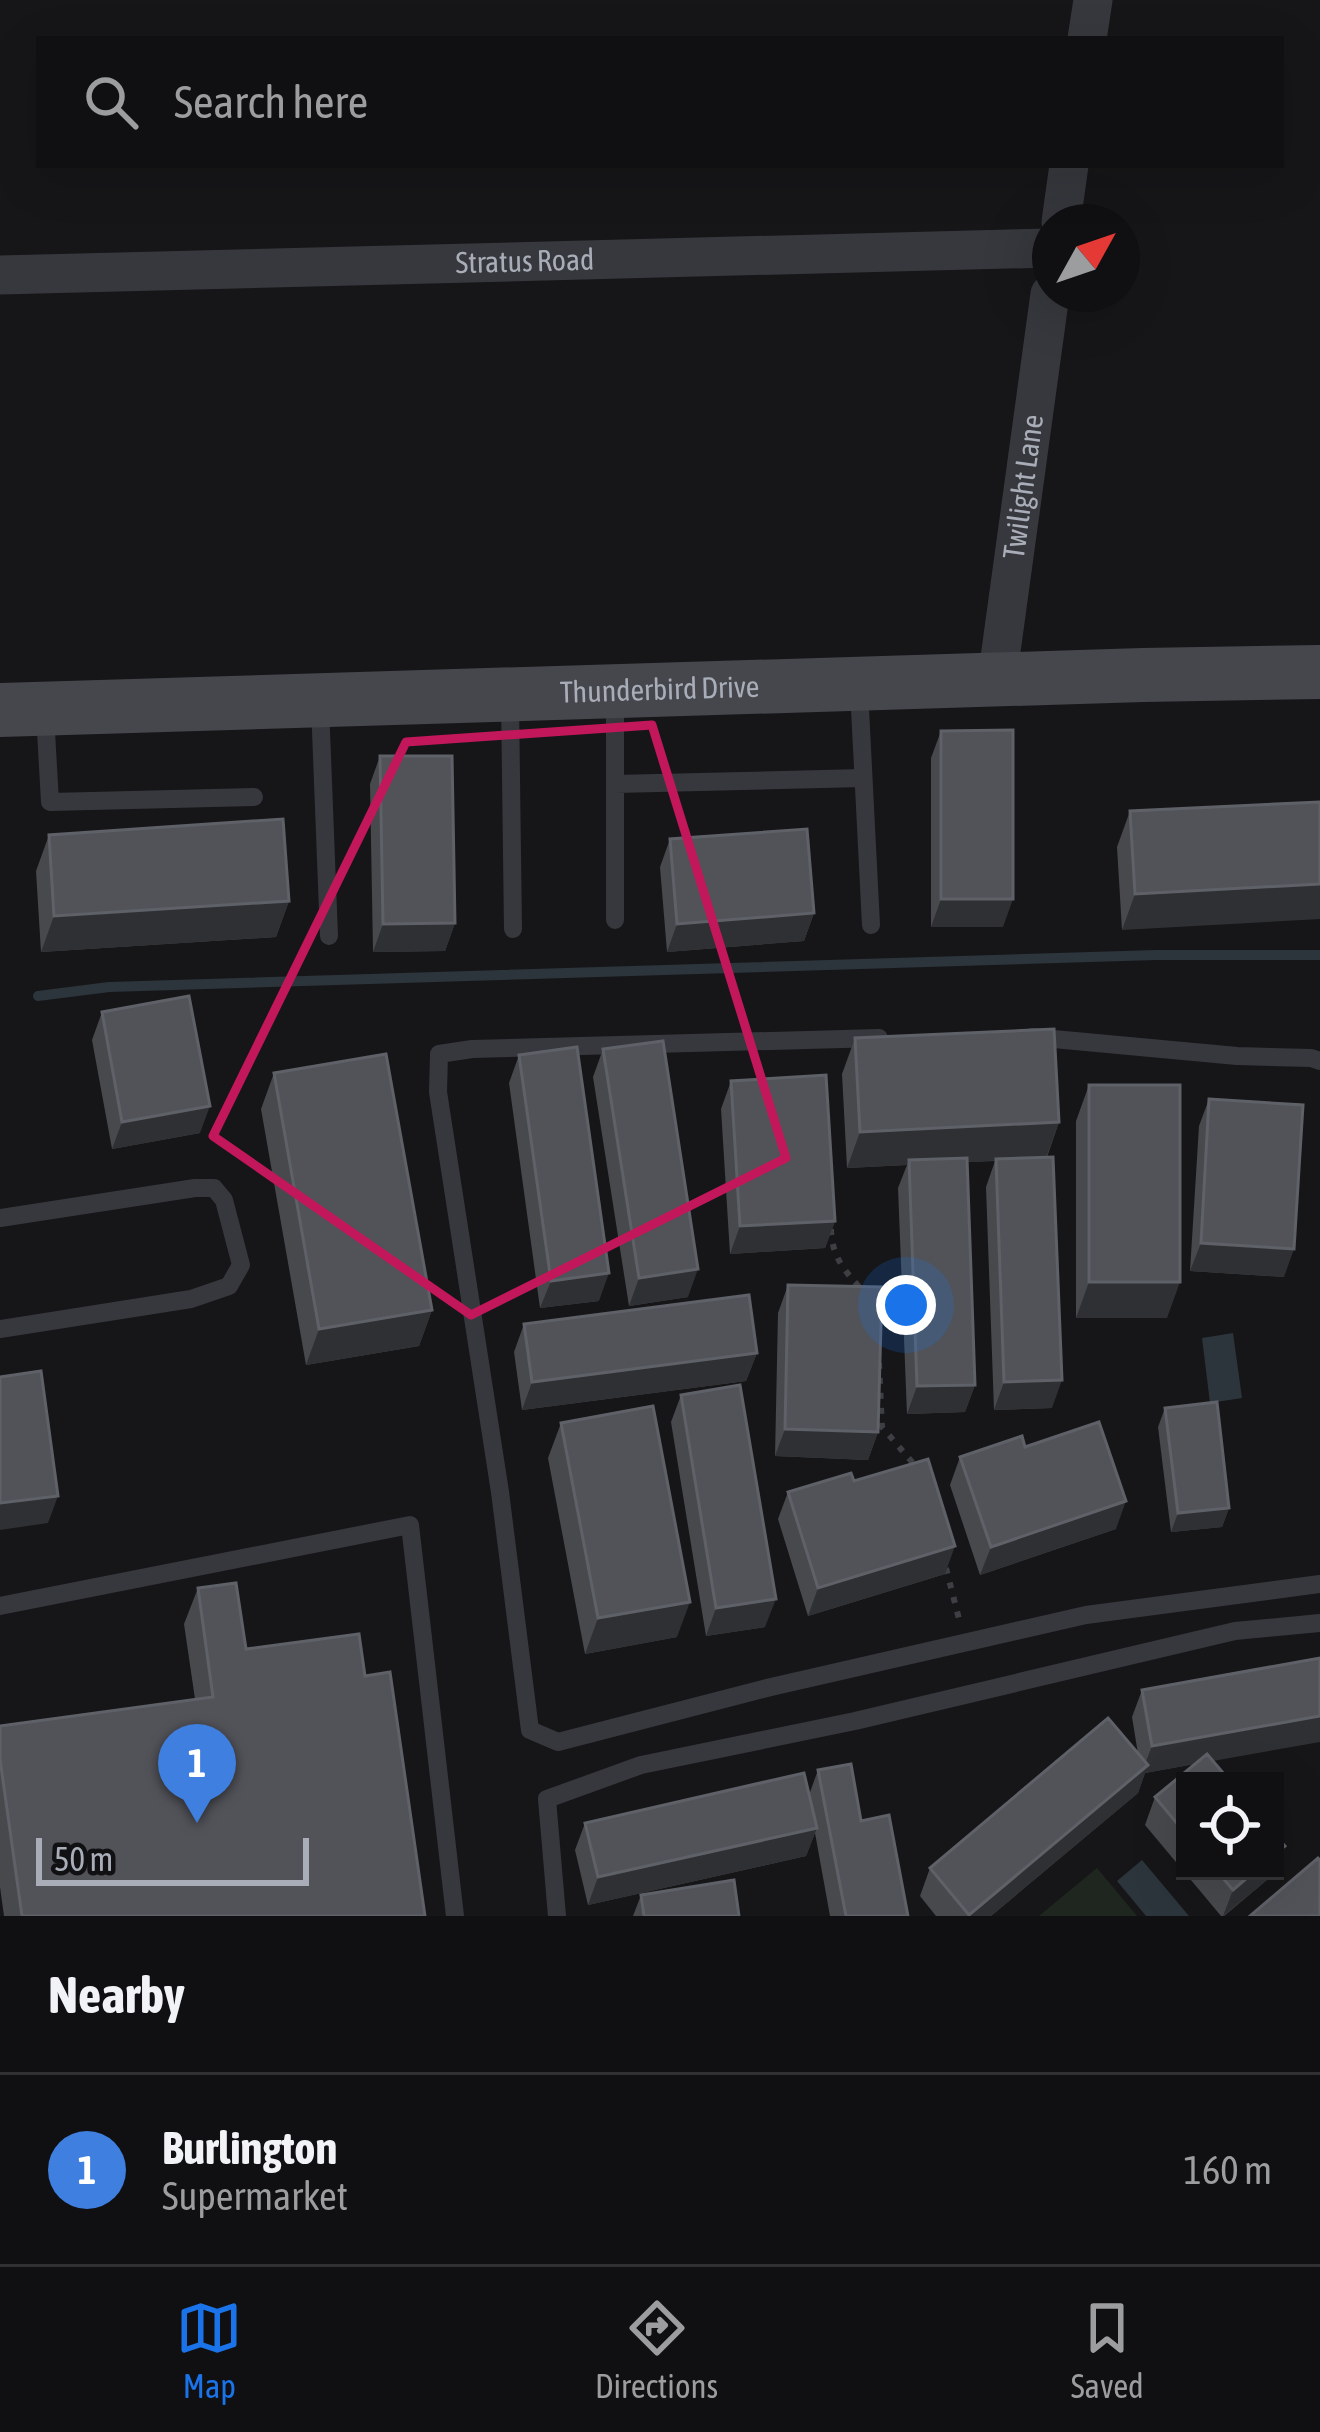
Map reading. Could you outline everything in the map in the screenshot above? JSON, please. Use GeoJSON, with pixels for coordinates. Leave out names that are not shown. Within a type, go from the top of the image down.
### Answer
{"type":"FeatureCollection","features":[{"type":"Feature","properties":{"kind":"street"},"geometry":{"type":"LineString","coordinates":[[1088,36],[1093,0]]}},
{"type":"Feature","properties":{"kind":"street"},"geometry":{"type":"LineString","coordinates":[[1063,204],[1069,168]]}},
{"type":"Feature","properties":{"kind":"street","name":"Stratus Road"},"geometry":{"type":"LineString","coordinates":[[0,275],[1032,248]]}},
{"type":"Feature","properties":{"kind":"street","name":"Twilight Lane"},"geometry":{"type":"LineString","coordinates":[[998,680],[1048,312]]}},
{"type":"Feature","properties":{"kind":"street","name":"Thunderbird Drive"},"geometry":{"type":"LineString","coordinates":[[22,710],[1320,672]]}},
{"type":"Feature","properties":{"kind":"lane"},"geometry":{"type":"LineString","coordinates":[[858,685],[872,926]]}},
{"type":"Feature","properties":{"kind":"lane"},"geometry":{"type":"LineString","coordinates":[[615,693],[615,920]]}},
{"type":"Feature","properties":{"kind":"lane"},"geometry":{"type":"LineString","coordinates":[[509,696],[513,929]]}},
{"type":"Feature","properties":{"kind":"lane"},"geometry":{"type":"LineString","coordinates":[[320,700],[329,936]]}},
{"type":"Feature","properties":{"kind":"lane"},"geometry":{"type":"LineString","coordinates":[[22,710],[50,802],[254,797]]}},
{"type":"Feature","properties":{"kind":"lane"},"geometry":{"type":"LineString","coordinates":[[615,784],[863,778]]}},
{"type":"Feature","properties":{"kind":"lane"},"geometry":{"type":"LineString","coordinates":[[1015,1036],[1320,1061]]}},
{"type":"Feature","properties":{"kind":"lane"},"geometry":{"type":"LineString","coordinates":[[896,1037],[472,1049],[439,1054],[438,1093],[500,1492],[530,1730],[558,1742],[771,1687],[1086,1615],[1320,1584]]}},
{"type":"Feature","properties":{"kind":"lane"},"geometry":{"type":"LineString","coordinates":[[0,1218],[214,1189],[224,1200],[241,1264],[229,1286],[191,1299],[0,1329]]}},
{"type":"Feature","properties":{"kind":"lane"},"geometry":{"type":"LineString","coordinates":[[0,1606],[410,1525],[455,1916]]}},
{"type":"Feature","properties":{"kind":"lane"},"geometry":{"type":"LineString","coordinates":[[557,1916],[547,1799],[641,1765],[855,1721],[1235,1631],[1320,1623]]}},
{"type":"Feature","properties":{"kind":"path"},"geometry":{"type":"LineString","coordinates":[[831,1224],[838,1263],[864,1292]]}},
{"type":"Feature","properties":{"kind":"path"},"geometry":{"type":"LineString","coordinates":[[879,1355],[882,1426],[919,1470]]}},
{"type":"Feature","properties":{"kind":"path"},"geometry":{"type":"LineString","coordinates":[[942,1555],[964,1643]]}},
{"type":"Feature","properties":{"kind":"highlighted area"},"geometry":{"type":"Polygon","coordinates":[[[652,725],[786,1158],[471,1315],[213,1136],[406,742],[652,725]]]}},
{"type":"Feature","properties":{"kind":"shaded area"},"geometry":{"type":"Polygon","coordinates":[[[1233,1333],[1242,1398],[1210,1403],[1202,1338],[1233,1333]]]}},
{"type":"Feature","properties":{"kind":"shaded area"},"geometry":{"type":"Polygon","coordinates":[[[1142,1860],[1189,1916],[1146,1916],[1117,1881],[1142,1860]]]}},
{"type":"Feature","properties":{"kind":"shaded area"},"geometry":{"type":"Polygon","coordinates":[[[1097,1868],[1137,1916],[1039,1916],[1097,1868]]]}},
{"type":"Feature","properties":{"kind":"building"},"geometry":{"type":"Polygon","coordinates":[[[1013,730],[1013,899],[941,899],[941,731],[1013,730]]]}},
{"type":"Feature","properties":{"kind":"building"},"geometry":{"type":"Polygon","coordinates":[[[380,756],[452,756],[455,923],[383,924],[380,756]]]}},
{"type":"Feature","properties":{"kind":"building"},"geometry":{"type":"Polygon","coordinates":[[[1320,802],[1320,884],[1135,894],[1130,811],[1320,802]]]}},
{"type":"Feature","properties":{"kind":"building"},"geometry":{"type":"Polygon","coordinates":[[[283,819],[289,901],[54,916],[49,835],[283,819]]]}},
{"type":"Feature","properties":{"kind":"building"},"geometry":{"type":"Polygon","coordinates":[[[807,829],[814,913],[677,924],[670,839],[807,829]]]}},
{"type":"Feature","properties":{"kind":"building"},"geometry":{"type":"Polygon","coordinates":[[[189,996],[210,1106],[122,1122],[102,1012],[189,996]]]}},
{"type":"Feature","properties":{"kind":"building"},"geometry":{"type":"Polygon","coordinates":[[[1054,1029],[1059,1122],[860,1132],[855,1038],[1054,1029]]]}},
{"type":"Feature","properties":{"kind":"building"},"geometry":{"type":"Polygon","coordinates":[[[663,1041],[698,1269],[639,1278],[603,1049],[663,1041]]]}},
{"type":"Feature","properties":{"kind":"building"},"geometry":{"type":"Polygon","coordinates":[[[577,1047],[609,1273],[551,1281],[519,1055],[577,1047]]]}},
{"type":"Feature","properties":{"kind":"building"},"geometry":{"type":"Polygon","coordinates":[[[386,1054],[432,1310],[319,1329],[274,1073],[386,1054]]]}},
{"type":"Feature","properties":{"kind":"building"},"geometry":{"type":"Polygon","coordinates":[[[826,1075],[835,1221],[740,1226],[731,1081],[826,1075]]]}},
{"type":"Feature","properties":{"kind":"building"},"geometry":{"type":"Polygon","coordinates":[[[1089,1085],[1180,1085],[1180,1282],[1089,1282],[1089,1085]]]}},
{"type":"Feature","properties":{"kind":"building"},"geometry":{"type":"Polygon","coordinates":[[[1209,1099],[1303,1105],[1294,1249],[1201,1243],[1209,1099]]]}},
{"type":"Feature","properties":{"kind":"building"},"geometry":{"type":"Polygon","coordinates":[[[1053,1157],[1062,1380],[1004,1382],[996,1159],[1053,1157]]]}},
{"type":"Feature","properties":{"kind":"building"},"geometry":{"type":"Polygon","coordinates":[[[967,1158],[975,1385],[917,1386],[909,1160],[967,1158]]]}},
{"type":"Feature","properties":{"kind":"building"},"geometry":{"type":"Polygon","coordinates":[[[788,1285],[882,1287],[878,1432],[785,1429],[788,1285]]]}},
{"type":"Feature","properties":{"kind":"building"},"geometry":{"type":"Polygon","coordinates":[[[749,1295],[757,1353],[532,1382],[524,1324],[749,1295]]]}},
{"type":"Feature","properties":{"kind":"building"},"geometry":{"type":"Polygon","coordinates":[[[41,1371],[58,1496],[0,1503],[0,1377],[41,1371]]]}},
{"type":"Feature","properties":{"kind":"building"},"geometry":{"type":"Polygon","coordinates":[[[740,1385],[776,1599],[716,1608],[681,1395],[740,1385]]]}},
{"type":"Feature","properties":{"kind":"building"},"geometry":{"type":"Polygon","coordinates":[[[1217,1402],[1229,1508],[1178,1513],[1165,1408],[1217,1402]]]}},
{"type":"Feature","properties":{"kind":"building"},"geometry":{"type":"Polygon","coordinates":[[[653,1406],[690,1602],[598,1618],[561,1423],[653,1406]]]}},
{"type":"Feature","properties":{"kind":"building"},"geometry":{"type":"Polygon","coordinates":[[[1099,1422],[1126,1501],[991,1547],[960,1457],[1022,1436],[1025,1447],[1099,1422]]]}},
{"type":"Feature","properties":{"kind":"building"},"geometry":{"type":"Polygon","coordinates":[[[928,1459],[955,1546],[818,1588],[788,1492],[851,1473],[854,1481],[928,1459]]]}},
{"type":"Feature","properties":{"kind":"building"},"geometry":{"type":"Polygon","coordinates":[[[236,1583],[246,1649],[359,1634],[365,1676],[390,1672],[425,1916],[22,1916],[0,1759],[0,1726],[213,1697],[198,1588],[236,1583]]]}},
{"type":"Feature","properties":{"kind":"building"},"geometry":{"type":"Polygon","coordinates":[[[1320,1658],[1320,1716],[1152,1746],[1142,1690],[1320,1658]]]}},
{"type":"Feature","properties":{"kind":"building"},"geometry":{"type":"Polygon","coordinates":[[[1108,1718],[1148,1765],[969,1915],[930,1868],[1108,1718]]]}},
{"type":"Feature","properties":{"kind":"building"},"geometry":{"type":"Polygon","coordinates":[[[1207,1754],[1222,1772],[1185,1772],[1207,1754]]]}},
{"type":"Feature","properties":{"kind":"building"},"geometry":{"type":"Polygon","coordinates":[[[851,1764],[861,1821],[889,1815],[908,1916],[846,1916],[818,1770],[851,1764]]]}},
{"type":"Feature","properties":{"kind":"building"},"geometry":{"type":"Polygon","coordinates":[[[804,1773],[817,1828],[598,1877],[585,1823],[804,1773]]]}},
{"type":"Feature","properties":{"kind":"building"},"geometry":{"type":"Polygon","coordinates":[[[1176,1780],[1176,1822],[1155,1797],[1176,1780]]]}},
{"type":"Feature","properties":{"kind":"building"},"geometry":{"type":"Polygon","coordinates":[[[1318,1858],[1320,1916],[1250,1916],[1318,1858]]]}},
{"type":"Feature","properties":{"kind":"building"},"geometry":{"type":"Polygon","coordinates":[[[734,1880],[739,1916],[644,1916],[641,1895],[734,1880]]]}},
{"type":"Feature","properties":{"kind":"building"},"geometry":{"type":"Polygon","coordinates":[[[1225,1880],[1245,1880],[1233,1890],[1225,1880]]]}},
{"type":"Feature","properties":{"kind":"waterway"},"geometry":{"type":"LineString","coordinates":[[38,996],[109,987],[1156,955],[1320,955]]}},
{"type":"Feature","properties":{"kind":"place","name":"Burlington"},"geometry":{"type":"Point","coordinates":[197,1823]}}]}
